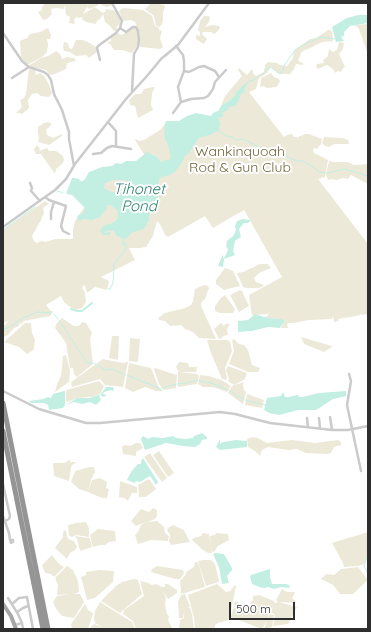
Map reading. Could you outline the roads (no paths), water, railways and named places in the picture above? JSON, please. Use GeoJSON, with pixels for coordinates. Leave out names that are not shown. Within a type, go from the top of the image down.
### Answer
{"type":"FeatureCollection","features":[{"type":"Feature","properties":{"kind":"highway"},"geometry":{"type":"LineString","coordinates":[[3,403],[48,629]]}},
{"type":"Feature","properties":{"kind":"highway"},"geometry":{"type":"LineString","coordinates":[[3,431],[43,629]]}},
{"type":"Feature","properties":{"kind":"main road"},"geometry":{"type":"LineString","coordinates":[[3,604],[16,627]]}},
{"type":"Feature","properties":{"kind":"street"},"geometry":{"type":"LineString","coordinates":[[100,60],[97,47],[120,28],[122,21],[112,3]]}},
{"type":"Feature","properties":{"kind":"street"},"geometry":{"type":"LineString","coordinates":[[3,227],[46,198],[66,179],[74,166],[132,91],[148,76],[161,59],[176,47],[209,3]]}},
{"type":"Feature","properties":{"kind":"street"},"geometry":{"type":"LineString","coordinates":[[120,28],[126,32],[135,26],[138,31],[139,40],[138,47],[134,54],[134,78],[132,91]]}},
{"type":"Feature","properties":{"kind":"street"},"geometry":{"type":"LineString","coordinates":[[3,33],[22,61],[28,67],[44,72],[51,80],[54,94],[62,110],[69,132],[74,166]]}},
{"type":"Feature","properties":{"kind":"street"},"geometry":{"type":"LineString","coordinates":[[176,47],[181,52],[184,60],[184,71],[178,87],[181,102]]}},
{"type":"Feature","properties":{"kind":"street"},"geometry":{"type":"LineString","coordinates":[[184,71],[189,72],[204,66],[215,71],[219,77]]}},
{"type":"Feature","properties":{"kind":"street"},"geometry":{"type":"LineString","coordinates":[[12,78],[28,67]]}},
{"type":"Feature","properties":{"kind":"street"},"geometry":{"type":"LineString","coordinates":[[173,113],[181,102],[208,96],[213,89],[215,82],[226,70]]}},
{"type":"Feature","properties":{"kind":"street"},"geometry":{"type":"LineString","coordinates":[[108,122],[116,131],[116,146]]}},
{"type":"Feature","properties":{"kind":"street"},"geometry":{"type":"LineString","coordinates":[[93,154],[101,153],[107,148],[116,146],[125,149],[131,148]]}},
{"type":"Feature","properties":{"kind":"street"},"geometry":{"type":"LineString","coordinates":[[30,183],[32,188],[31,191],[40,201]]}},
{"type":"Feature","properties":{"kind":"street"},"geometry":{"type":"LineString","coordinates":[[46,198],[66,206],[60,226],[64,232],[69,234]]}},
{"type":"Feature","properties":{"kind":"street"},"geometry":{"type":"LineString","coordinates":[[51,219],[51,212],[54,202]]}},
{"type":"Feature","properties":{"kind":"street"},"geometry":{"type":"LineString","coordinates":[[349,374],[351,382],[347,405],[361,472]]}},
{"type":"Feature","properties":{"kind":"street"},"geometry":{"type":"LineString","coordinates":[[3,391],[39,409],[86,423],[220,412],[235,414],[270,423],[332,430],[352,429],[368,426]]}},
{"type":"Feature","properties":{"kind":"street"},"geometry":{"type":"LineString","coordinates":[[330,417],[332,430]]}},
{"type":"Feature","properties":{"kind":"street"},"geometry":{"type":"LineString","coordinates":[[307,418],[308,427]]}},
{"type":"Feature","properties":{"kind":"street"},"geometry":{"type":"LineString","coordinates":[[319,418],[320,428]]}},
{"type":"Feature","properties":{"kind":"street"},"geometry":{"type":"LineString","coordinates":[[3,484],[10,516],[9,519],[5,521]]}},
{"type":"Feature","properties":{"kind":"street"},"geometry":{"type":"LineString","coordinates":[[3,500],[7,499]]}},
{"type":"Feature","properties":{"kind":"street"},"geometry":{"type":"LineString","coordinates":[[3,516],[10,534],[10,540]]}},
{"type":"Feature","properties":{"kind":"street"},"geometry":{"type":"LineString","coordinates":[[12,604],[19,598],[27,597],[33,629]]}},
{"type":"Feature","properties":{"kind":"street"},"geometry":{"type":"LineString","coordinates":[[8,598],[17,612],[23,629]]}},
{"type":"Feature","properties":{"kind":"street"},"geometry":{"type":"LineString","coordinates":[[17,612],[28,606]]}},
{"type":"Feature","properties":{"kind":"street"},"geometry":{"type":"LineString","coordinates":[[16,627],[22,623]]}},
{"type":"Feature","properties":{"kind":"water"},"geometry":{"type":"Polygon","coordinates":[[[358,15],[368,15],[368,23],[350,26],[344,32],[344,36],[341,37],[344,41],[336,42],[332,27],[347,18],[358,15]]]}},
{"type":"Feature","properties":{"kind":"water","name":"Tihonet Pond"},"geometry":{"type":"Polygon","coordinates":[[[247,82],[244,92],[241,94],[235,106],[229,107],[228,110],[222,113],[224,116],[218,118],[220,123],[219,130],[199,138],[175,172],[160,178],[156,204],[150,212],[149,220],[144,229],[131,233],[126,239],[117,236],[114,231],[111,230],[104,232],[110,232],[110,235],[103,235],[100,231],[103,226],[113,223],[118,218],[117,210],[110,205],[106,205],[107,209],[100,217],[92,220],[84,219],[79,221],[77,216],[83,213],[85,208],[72,195],[66,194],[72,178],[83,181],[89,172],[102,167],[112,166],[116,163],[121,164],[126,161],[136,161],[147,152],[157,157],[161,162],[169,160],[171,157],[165,139],[164,129],[166,121],[179,121],[196,113],[211,116],[213,113],[218,111],[221,106],[234,97],[236,92],[247,82]],[[114,180],[105,183],[104,188],[109,191],[122,194],[129,181],[114,180]]]}},
{"type":"Feature","properties":{"kind":"water"},"geometry":{"type":"Polygon","coordinates":[[[243,219],[251,220],[248,223],[244,223],[239,229],[241,237],[235,241],[233,251],[235,255],[224,259],[223,267],[218,266],[223,254],[224,258],[228,250],[226,246],[227,241],[234,235],[237,221],[243,219]]]}},
{"type":"Feature","properties":{"kind":"water"},"geometry":{"type":"Polygon","coordinates":[[[255,314],[285,321],[280,328],[268,327],[252,331],[238,332],[238,321],[248,320],[255,314]]]}},
{"type":"Feature","properties":{"kind":"water"},"geometry":{"type":"Polygon","coordinates":[[[106,387],[113,387],[114,390],[104,392],[103,394],[106,396],[99,396],[101,400],[96,405],[90,402],[82,404],[74,402],[66,405],[77,398],[90,398],[101,394],[106,387]]]}},
{"type":"Feature","properties":{"kind":"water"},"geometry":{"type":"Polygon","coordinates":[[[65,391],[65,405],[63,408],[49,410],[48,405],[44,403],[31,403],[29,401],[48,397],[51,398],[53,394],[65,391]]]}},
{"type":"Feature","properties":{"kind":"water"},"geometry":{"type":"Polygon","coordinates":[[[346,391],[346,396],[333,399],[316,410],[298,410],[279,415],[269,413],[264,410],[267,398],[281,396],[283,392],[285,397],[298,395],[299,397],[302,397],[319,393],[346,391]]]}},
{"type":"Feature","properties":{"kind":"water"},"geometry":{"type":"Polygon","coordinates":[[[202,433],[207,437],[207,439],[202,440],[200,444],[195,447],[166,443],[145,450],[141,439],[143,436],[148,439],[152,437],[163,438],[173,436],[176,438],[186,439],[193,438],[194,436],[202,433]]]}},
{"type":"Feature","properties":{"kind":"water"},"geometry":{"type":"Polygon","coordinates":[[[220,439],[220,444],[223,442],[236,440],[247,441],[247,447],[220,450],[216,447],[220,439]]]}},
{"type":"Feature","properties":{"kind":"water"},"geometry":{"type":"Polygon","coordinates":[[[143,458],[158,482],[156,485],[150,476],[140,482],[136,481],[135,483],[127,480],[131,472],[138,464],[141,464],[143,458]]]}},
{"type":"Feature","properties":{"kind":"water"},"geometry":{"type":"Polygon","coordinates":[[[213,554],[224,554],[232,568],[227,576],[229,583],[222,584],[219,567],[213,554]]]}},
{"type":"Feature","properties":{"kind":"water"},"geometry":{"type":"Polygon","coordinates":[[[270,569],[272,584],[286,584],[289,585],[290,588],[264,588],[252,584],[250,577],[251,575],[270,569]]]}},
{"type":"Feature","properties":{"kind":"waterway"},"geometry":{"type":"LineString","coordinates":[[247,84],[249,81],[254,80],[259,75],[263,74],[270,67],[279,73],[282,72],[285,64],[295,50],[303,45],[321,37],[335,39]]}},
{"type":"Feature","properties":{"kind":"waterway"},"geometry":{"type":"LineString","coordinates":[[218,130],[235,140],[244,139]]}},
{"type":"Feature","properties":{"kind":"waterway"},"geometry":{"type":"LineString","coordinates":[[245,140],[280,156]]}},
{"type":"Feature","properties":{"kind":"waterway"},"geometry":{"type":"LineString","coordinates":[[281,156],[286,154],[287,157],[297,161],[303,161],[319,172],[326,173]]}},
{"type":"Feature","properties":{"kind":"waterway"},"geometry":{"type":"LineString","coordinates":[[327,173],[345,169],[368,176]]}},
{"type":"Feature","properties":{"kind":"waterway"},"geometry":{"type":"LineString","coordinates":[[57,192],[63,193]]}},
{"type":"Feature","properties":{"kind":"waterway"},"geometry":{"type":"LineString","coordinates":[[3,230],[35,207]]}},
{"type":"Feature","properties":{"kind":"waterway"},"geometry":{"type":"LineString","coordinates":[[108,289],[110,289],[113,283],[114,264],[126,249],[126,243],[124,242],[123,245],[123,237]]}},
{"type":"Feature","properties":{"kind":"waterway"},"geometry":{"type":"LineString","coordinates":[[71,309],[82,311],[92,303]]}},
{"type":"Feature","properties":{"kind":"waterway"},"geometry":{"type":"LineString","coordinates":[[3,329],[8,328],[23,318],[37,312],[52,313]]}},
{"type":"Feature","properties":{"kind":"waterway"},"geometry":{"type":"LineString","coordinates":[[54,314],[58,319]]}},
{"type":"Feature","properties":{"kind":"waterway"},"geometry":{"type":"LineString","coordinates":[[59,320],[87,363],[93,363]]}},
{"type":"Feature","properties":{"kind":"waterway"},"geometry":{"type":"LineString","coordinates":[[95,364],[105,370],[113,369],[125,375]]}},
{"type":"Feature","properties":{"kind":"waterway"},"geometry":{"type":"LineString","coordinates":[[127,375],[161,389]]}},
{"type":"Feature","properties":{"kind":"waterway"},"geometry":{"type":"LineString","coordinates":[[178,384],[198,380]]}},
{"type":"Feature","properties":{"kind":"waterway"},"geometry":{"type":"LineString","coordinates":[[199,381],[211,383],[228,390]]}},
{"type":"Feature","properties":{"kind":"waterway"},"geometry":{"type":"LineString","coordinates":[[162,388],[177,384]]}},
{"type":"Feature","properties":{"kind":"waterway"},"geometry":{"type":"LineString","coordinates":[[229,390],[244,399]]}},
{"type":"Feature","properties":{"kind":"waterway"},"geometry":{"type":"LineString","coordinates":[[245,400],[265,405]]}},
{"type":"Feature","properties":{"kind":"waterway"},"geometry":{"type":"LineString","coordinates":[[364,566],[368,555]]}},
{"type":"Feature","properties":{"kind":"waterway"},"geometry":{"type":"LineString","coordinates":[[364,566],[368,574]]}},
{"type":"Feature","properties":{"kind":"park label","name":"Wankinquoah Rod & Gun Club"},"geometry":{"type":"Point","coordinates":[240,160]}}]}
